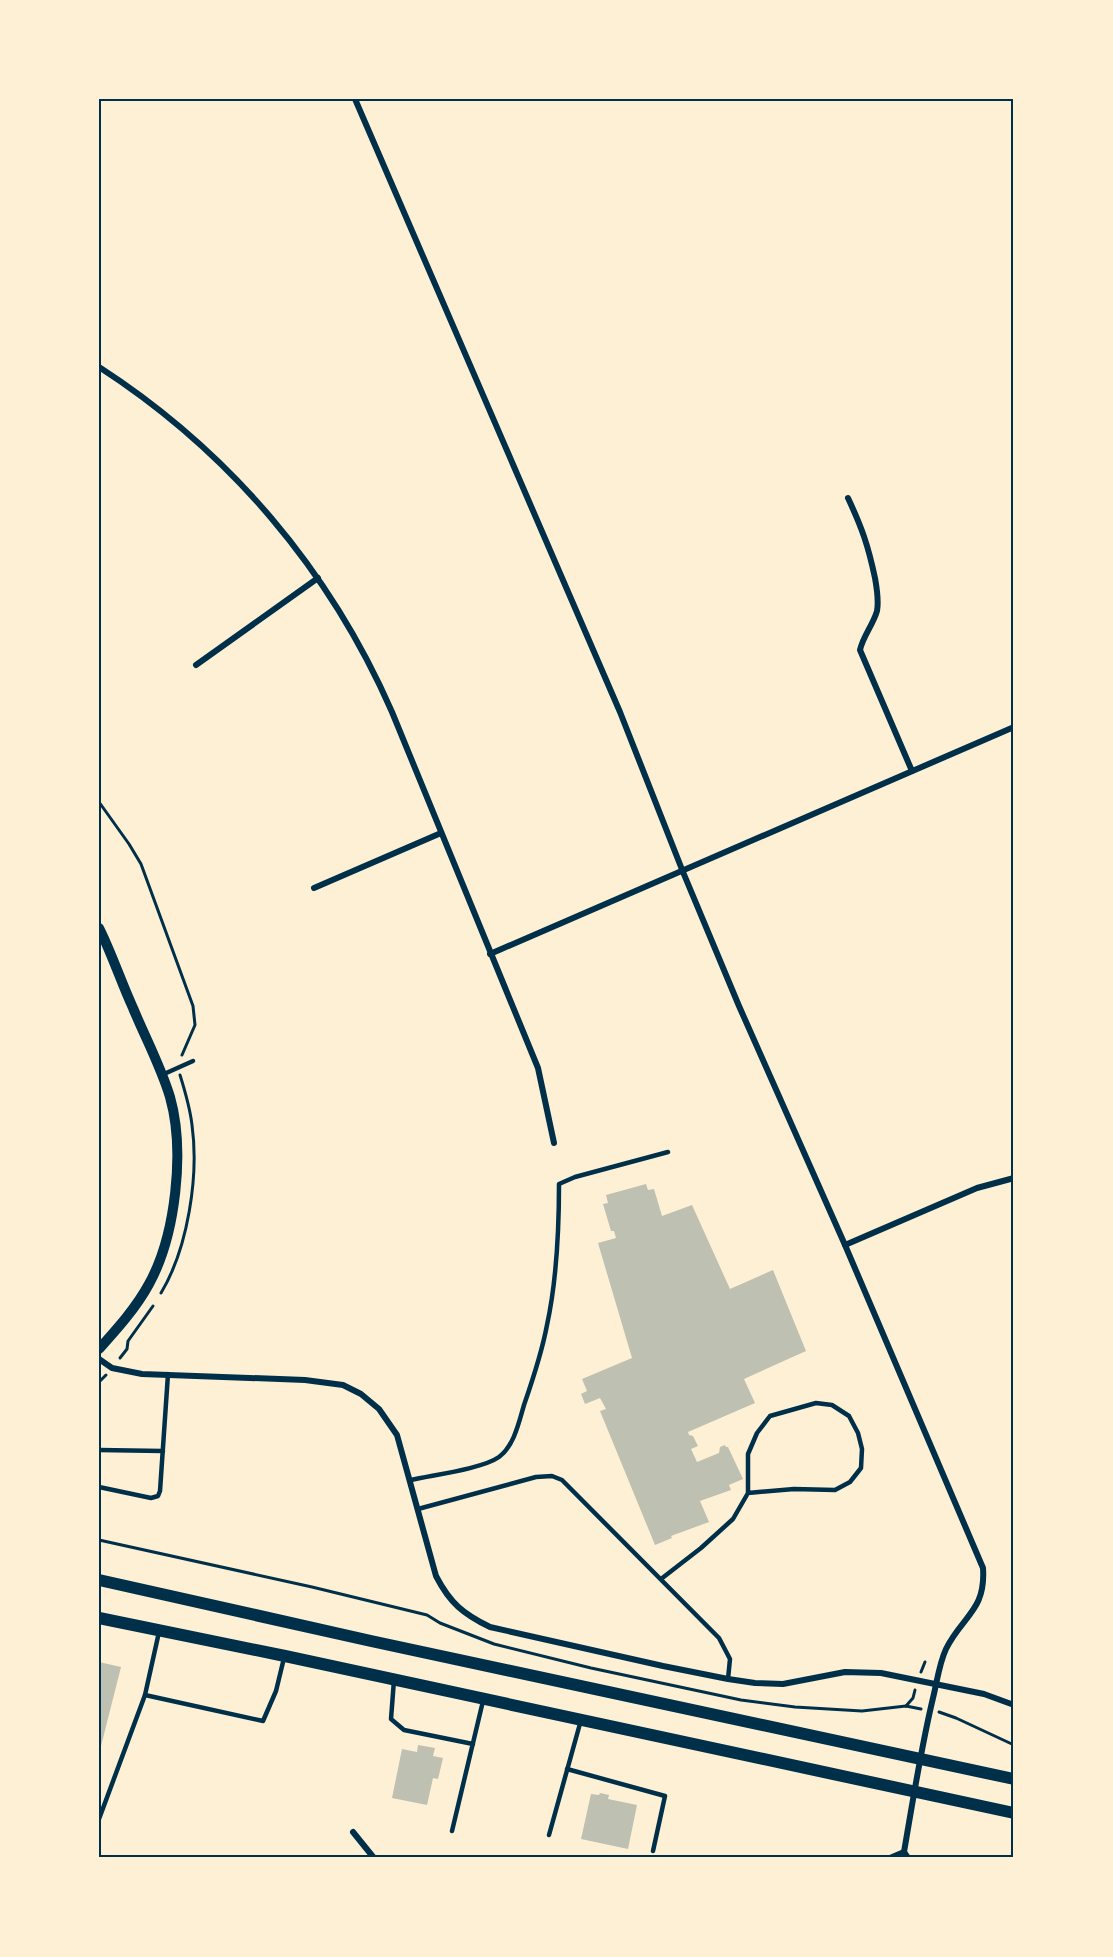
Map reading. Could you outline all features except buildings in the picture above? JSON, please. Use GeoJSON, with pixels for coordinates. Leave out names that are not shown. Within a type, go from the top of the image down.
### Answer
{"type":"FeatureCollection","features":[{"type":"Feature","properties":{"kind":"main road"},"geometry":{"type":"LineString","coordinates":[[99,1580],[371,1641],[1014,1779]]}},
{"type":"Feature","properties":{"kind":"main road"},"geometry":{"type":"LineString","coordinates":[[99,1618],[394,1679],[1014,1813]]}},
{"type":"Feature","properties":{"kind":"street"},"geometry":{"type":"LineString","coordinates":[[355,99],[620,712],[682,872],[739,1006],[845,1245],[983,1568],[984,1581],[980,1599],[942,1658],[903,1852]]}},
{"type":"Feature","properties":{"kind":"street"},"geometry":{"type":"LineString","coordinates":[[99,367],[153,404],[232,473],[277,524],[318,578],[353,632],[377,677],[538,1068],[554,1143]]}},
{"type":"Feature","properties":{"kind":"street"},"geometry":{"type":"LineString","coordinates":[[848,498],[868,545],[878,596],[873,621],[860,650],[912,771]]}},
{"type":"Feature","properties":{"kind":"street"},"geometry":{"type":"LineString","coordinates":[[196,665],[318,578]]}},
{"type":"Feature","properties":{"kind":"street"},"geometry":{"type":"LineString","coordinates":[[490,954],[1014,727]]}},
{"type":"Feature","properties":{"kind":"street"},"geometry":{"type":"LineString","coordinates":[[314,888],[441,833]]}},
{"type":"Feature","properties":{"kind":"street"},"geometry":{"type":"LineString","coordinates":[[99,928],[170,1097],[176,1126],[176,1193],[168,1239],[149,1284],[115,1332],[99,1349]]}},
{"type":"Feature","properties":{"kind":"street"},"geometry":{"type":"LineString","coordinates":[[845,1245],[977,1188],[1014,1178]]}},
{"type":"Feature","properties":{"kind":"street"},"geometry":{"type":"LineString","coordinates":[[99,1359],[112,1368],[124,1372],[305,1380],[334,1383],[353,1389],[379,1409],[391,1424],[411,1480],[436,1576],[444,1592],[456,1607],[473,1618],[498,1629],[663,1666],[755,1683],[783,1684],[845,1672],[865,1672],[901,1676],[984,1694],[1014,1705]]}},
{"type":"Feature","properties":{"kind":"street"},"geometry":{"type":"LineString","coordinates":[[353,1832],[374,1858]]}},
{"type":"Feature","properties":{"kind":"street"},"geometry":{"type":"LineString","coordinates":[[890,1858],[903,1852]]}},
{"type":"Feature","properties":{"kind":"street"},"geometry":{"type":"LineString","coordinates":[[903,1852],[908,1858]]}},
{"type":"Feature","properties":{"kind":"lane"},"geometry":{"type":"LineString","coordinates":[[161,1075],[193,1061]]}},
{"type":"Feature","properties":{"kind":"lane"},"geometry":{"type":"LineString","coordinates":[[411,1480],[481,1464],[497,1458],[508,1449],[535,1373],[547,1328],[559,1234],[559,1184],[575,1176],[668,1152]]}},
{"type":"Feature","properties":{"kind":"lane"},"geometry":{"type":"LineString","coordinates":[[99,1487],[151,1498],[158,1496],[168,1374]]}},
{"type":"Feature","properties":{"kind":"lane"},"geometry":{"type":"LineString","coordinates":[[661,1579],[733,1519],[748,1493],[748,1454],[757,1434],[770,1416],[816,1403],[832,1406],[849,1416],[858,1433],[862,1449],[861,1468],[850,1482],[835,1490],[794,1489],[748,1493]]}},
{"type":"Feature","properties":{"kind":"lane"},"geometry":{"type":"LineString","coordinates":[[99,1450],[163,1451]]}},
{"type":"Feature","properties":{"kind":"lane"},"geometry":{"type":"LineString","coordinates":[[418,1509],[536,1477],[552,1476],[562,1479],[719,1638],[730,1659],[728,1679]]}},
{"type":"Feature","properties":{"kind":"lane"},"geometry":{"type":"LineString","coordinates":[[99,1819],[145,1695],[159,1630]]}},
{"type":"Feature","properties":{"kind":"lane"},"geometry":{"type":"LineString","coordinates":[[145,1695],[263,1721],[276,1691],[285,1656]]}},
{"type":"Feature","properties":{"kind":"lane"},"geometry":{"type":"LineString","coordinates":[[394,1679],[391,1719],[404,1730],[473,1744]]}},
{"type":"Feature","properties":{"kind":"lane"},"geometry":{"type":"LineString","coordinates":[[452,1831],[484,1699]]}},
{"type":"Feature","properties":{"kind":"lane"},"geometry":{"type":"LineString","coordinates":[[549,1835],[581,1720]]}},
{"type":"Feature","properties":{"kind":"lane"},"geometry":{"type":"LineString","coordinates":[[567,1769],[665,1796],[653,1851]]}},
{"type":"Feature","properties":{"kind":"path"},"geometry":{"type":"LineString","coordinates":[[950,1715],[1014,1744]]}}]}
